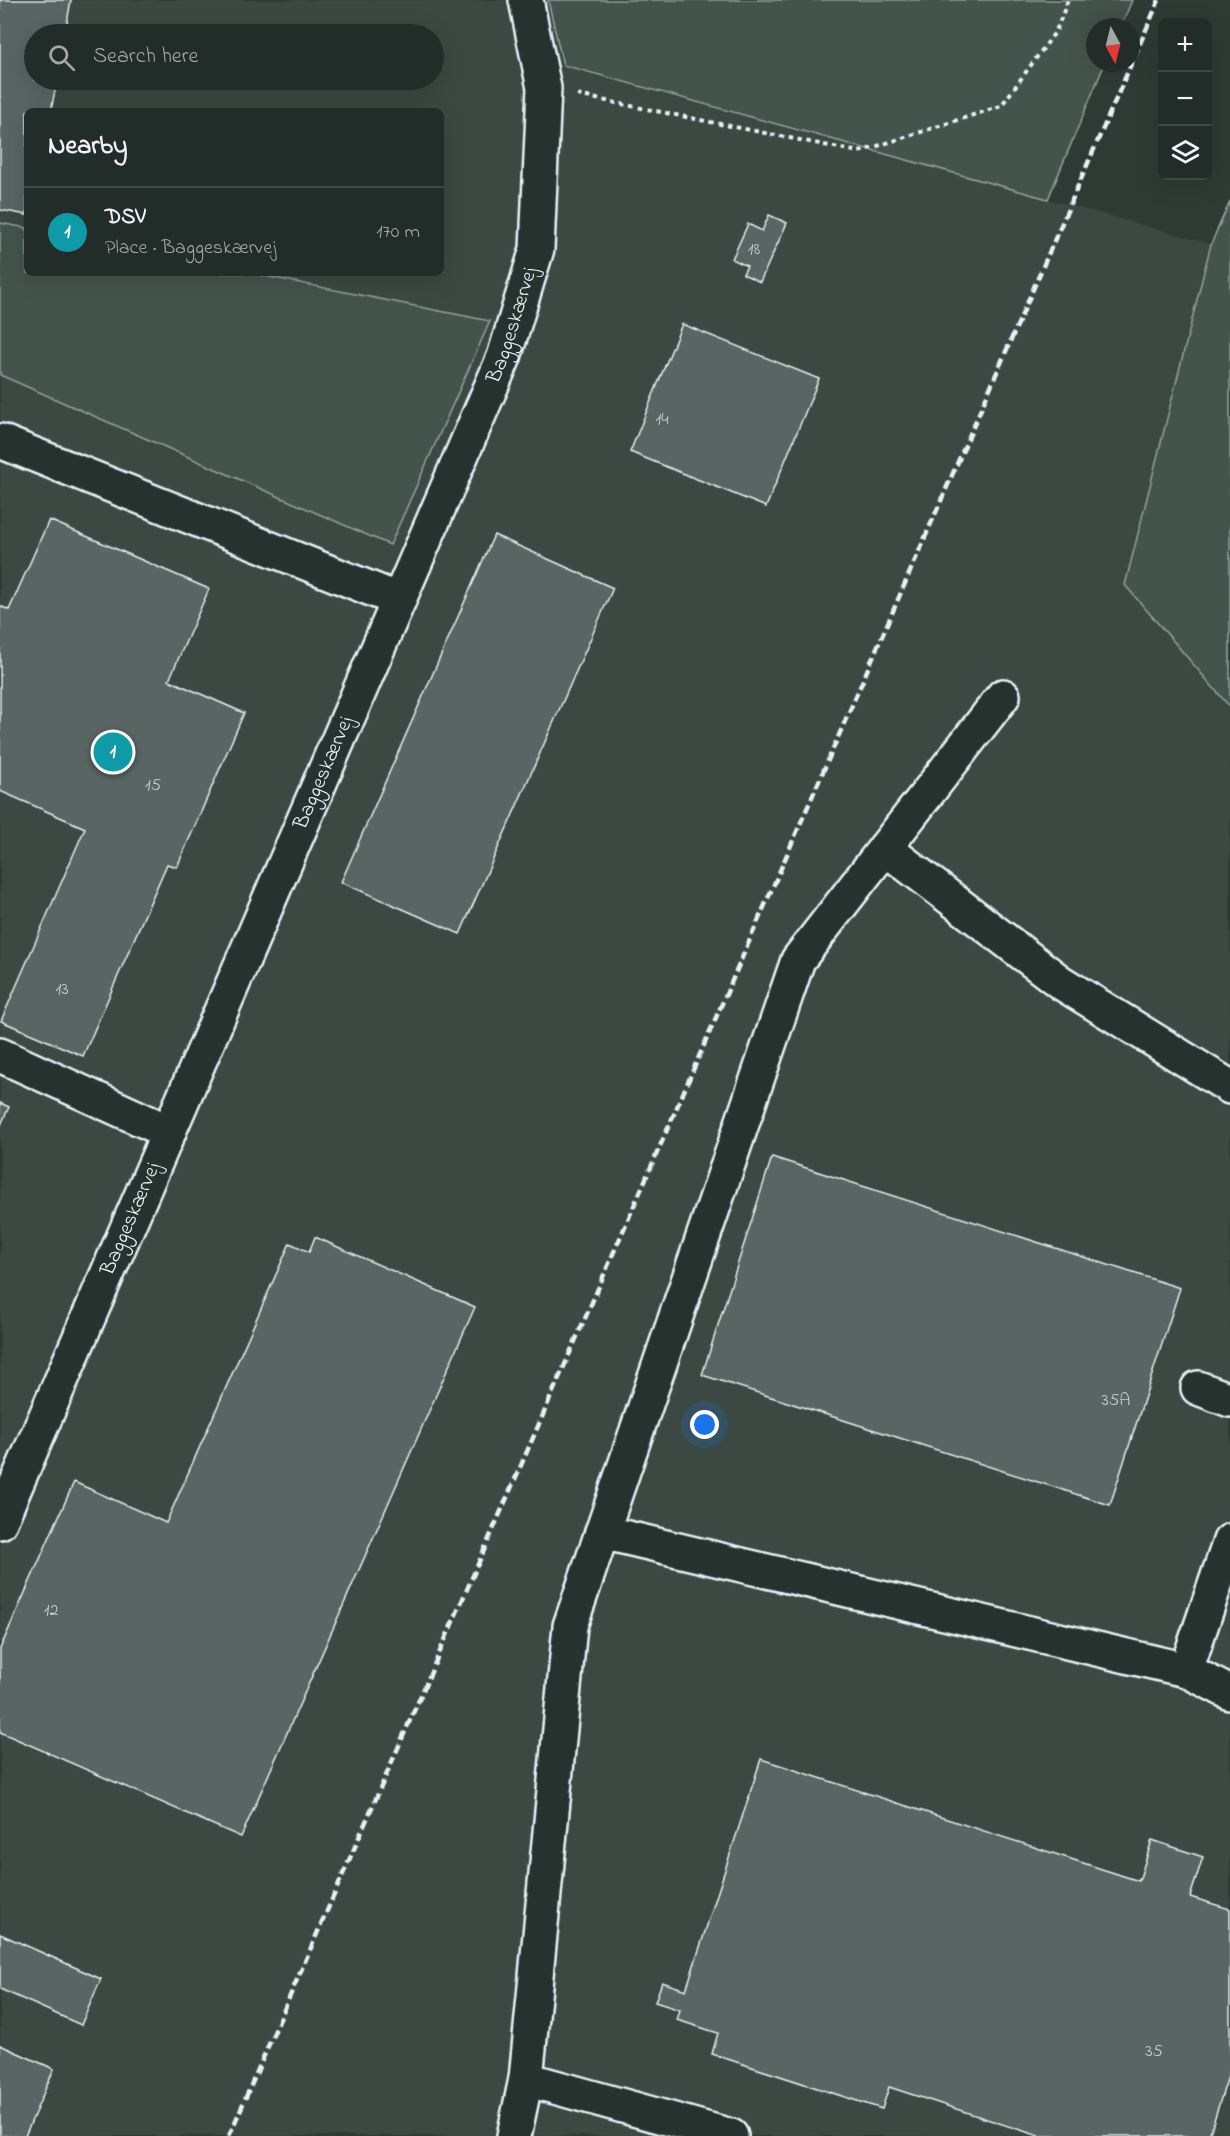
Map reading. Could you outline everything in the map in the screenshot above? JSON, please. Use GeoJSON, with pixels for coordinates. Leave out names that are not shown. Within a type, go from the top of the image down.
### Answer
{"type":"FeatureCollection","features":[{"type":"Feature","properties":{"kind":"street","name":"Baggeskærvej"},"geometry":{"type":"LineString","coordinates":[[0,1522],[504,357],[537,249],[544,88],[526,0]]}},
{"type":"Feature","properties":{"kind":"street"},"geometry":{"type":"LineString","coordinates":[[0,441],[399,600]]}},
{"type":"Feature","properties":{"kind":"street"},"geometry":{"type":"LineString","coordinates":[[514,2136],[526,2079],[570,1626],[798,960],[1003,696]]}},
{"type":"Feature","properties":{"kind":"street"},"geometry":{"type":"LineString","coordinates":[[885,848],[1060,982],[1230,1087]]}},
{"type":"Feature","properties":{"kind":"street"},"geometry":{"type":"LineString","coordinates":[[0,1055],[169,1132]]}},
{"type":"Feature","properties":{"kind":"street"},"geometry":{"type":"LineString","coordinates":[[1198,1388],[1230,1400]]}},
{"type":"Feature","properties":{"kind":"street"},"geometry":{"type":"LineString","coordinates":[[602,1532],[1186,1670],[1230,1693]]}},
{"type":"Feature","properties":{"kind":"street"},"geometry":{"type":"LineString","coordinates":[[1186,1670],[1230,1541]]}},
{"type":"Feature","properties":{"kind":"street"},"geometry":{"type":"LineString","coordinates":[[526,2079],[731,2136]]}},
{"type":"Feature","properties":{"kind":"path"},"geometry":{"type":"LineString","coordinates":[[544,88],[859,153],[1001,106],[1056,31],[1068,0]]}},
{"type":"Feature","properties":{"kind":"shaded area"},"geometry":{"type":"Polygon","coordinates":[[[0,0],[548,0],[563,65],[1211,244],[1125,585],[1230,707],[1230,2136],[0,2136],[0,0]]]}},
{"type":"Feature","properties":{"kind":"shaded area"},"geometry":{"type":"Polygon","coordinates":[[[548,0],[1132,0],[1125,18],[1086,18],[1086,72],[1101,72],[1048,199],[563,65],[548,0]]]}},
{"type":"Feature","properties":{"kind":"shaded area"},"geometry":{"type":"Polygon","coordinates":[[[1230,201],[1230,707],[1125,585],[1211,244],[1230,201]]]}},
{"type":"Feature","properties":{"kind":"shaded area"},"geometry":{"type":"Polygon","coordinates":[[[0,223],[24,227],[24,276],[265,276],[490,321],[390,545],[0,375],[0,223]]]}},
{"type":"Feature","properties":{"kind":"building"},"geometry":{"type":"Polygon","coordinates":[[[0,0],[71,0],[67,24],[24,24],[24,90],[55,90],[52,108],[24,108],[24,214],[0,210],[0,0]]]}},
{"type":"Feature","properties":{"kind":"building"},"geometry":{"type":"Polygon","coordinates":[[[769,215],[787,223],[760,282],[743,274],[747,266],[732,259],[748,224],[762,231],[769,215]]]}},
{"type":"Feature","properties":{"kind":"building"},"geometry":{"type":"Polygon","coordinates":[[[682,324],[819,379],[766,507],[630,452],[682,324]]]}},
{"type":"Feature","properties":{"kind":"building"},"geometry":{"type":"Polygon","coordinates":[[[49,520],[209,589],[169,680],[244,713],[177,867],[167,864],[83,1056],[1,1021],[85,828],[0,791],[0,606],[9,610],[49,520]]]}},
{"type":"Feature","properties":{"kind":"building"},"geometry":{"type":"Polygon","coordinates":[[[494,535],[613,588],[460,934],[341,882],[494,535]]]}},
{"type":"Feature","properties":{"kind":"building"},"geometry":{"type":"Polygon","coordinates":[[[0,1103],[9,1107],[0,1127],[0,1103]]]}},
{"type":"Feature","properties":{"kind":"building"},"geometry":{"type":"Polygon","coordinates":[[[772,1157],[1180,1288],[1110,1505],[702,1375],[772,1157]]]}},
{"type":"Feature","properties":{"kind":"building"},"geometry":{"type":"Polygon","coordinates":[[[315,1237],[475,1307],[241,1837],[0,1732],[0,1649],[74,1482],[166,1523],[290,1243],[309,1252],[315,1237]]]}},
{"type":"Feature","properties":{"kind":"building"},"geometry":{"type":"Polygon","coordinates":[[[761,1759],[1139,1881],[1152,1840],[1203,1857],[1190,1897],[1230,1909],[1230,2070],[1209,2136],[1039,2136],[889,2087],[882,2109],[712,2054],[718,2033],[677,2020],[680,2010],[655,2002],[662,1982],[686,1990],[761,1759]]]}},
{"type":"Feature","properties":{"kind":"building"},"geometry":{"type":"Polygon","coordinates":[[[0,1934],[101,1979],[81,2025],[0,1989],[0,1934]]]}},
{"type":"Feature","properties":{"kind":"building"},"geometry":{"type":"Polygon","coordinates":[[[0,2045],[54,2069],[25,2136],[0,2136],[0,2045]]]}},
{"type":"Feature","properties":{"kind":"railway"},"geometry":{"type":"LineString","coordinates":[[229,2136],[1159,0]]}},
{"type":"Feature","properties":{"kind":"place","name":"DSV"},"geometry":{"type":"Point","coordinates":[113,752]}}]}
